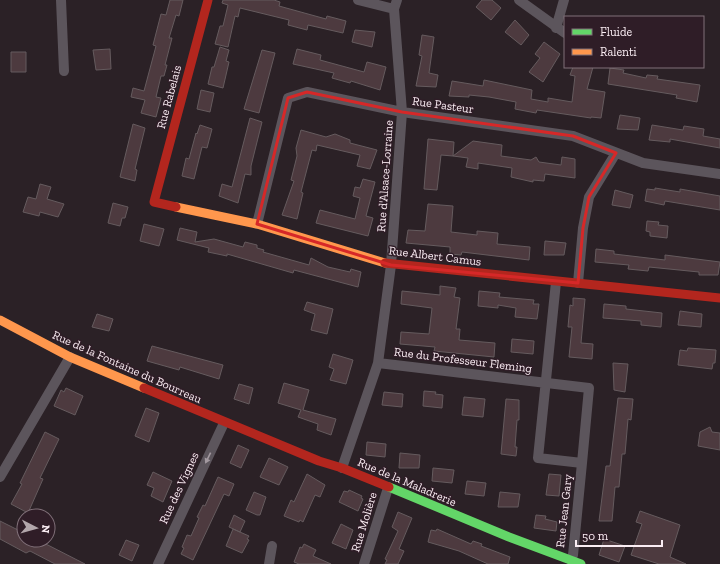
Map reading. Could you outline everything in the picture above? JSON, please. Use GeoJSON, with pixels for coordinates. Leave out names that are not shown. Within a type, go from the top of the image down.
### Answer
{"type":"FeatureCollection","features":[{"type":"Feature","properties":{"kind":"street"},"geometry":{"type":"LineString","coordinates":[[61,0],[64,71]]}},
{"type":"Feature","properties":{"kind":"street","name":"Rue Rabelais"},"geometry":{"type":"LineString","coordinates":[[154,202],[208,0]]}},
{"type":"Feature","properties":{"kind":"street"},"geometry":{"type":"LineString","coordinates":[[358,0],[396,4]]}},
{"type":"Feature","properties":{"kind":"street"},"geometry":{"type":"LineString","coordinates":[[519,0],[561,30],[564,0]]}},
{"type":"Feature","properties":{"kind":"street","name":"Rue d'Alsace-Lorraine"},"geometry":{"type":"LineString","coordinates":[[342,468],[378,363],[392,264],[402,112],[396,4]]}},
{"type":"Feature","properties":{"kind":"street","name":"Rue Pasteur"},"geometry":{"type":"LineString","coordinates":[[257,224],[288,98],[307,92],[402,112],[573,136],[644,164],[720,174]]}},
{"type":"Feature","properties":{"kind":"street"},"geometry":{"type":"LineString","coordinates":[[578,283],[583,228],[590,197],[616,153]]}},
{"type":"Feature","properties":{"kind":"street","name":"Rue Albert Camus"},"geometry":{"type":"LineString","coordinates":[[154,202],[257,224],[392,264],[720,298]]}},
{"type":"Feature","properties":{"kind":"street","name":"Rue Jean Gary"},"geometry":{"type":"LineString","coordinates":[[556,282],[538,458],[582,463]]}},
{"type":"Feature","properties":{"kind":"street","name":"Rue de la Fontaine du Bourreau"},"geometry":{"type":"LineString","coordinates":[[0,320],[70,357],[224,423]]}},
{"type":"Feature","properties":{"kind":"street"},"geometry":{"type":"LineString","coordinates":[[0,477],[70,357]]}},
{"type":"Feature","properties":{"kind":"street","name":"Rue du Professeur Fleming"},"geometry":{"type":"LineString","coordinates":[[378,363],[546,383]]}},
{"type":"Feature","properties":{"kind":"street","name":"Rue Jean Gary"},"geometry":{"type":"LineString","coordinates":[[546,383],[589,388],[573,555],[571,560]]}},
{"type":"Feature","properties":{"kind":"street","name":"Rue de la Maladrerie"},"geometry":{"type":"LineString","coordinates":[[224,423],[319,461],[342,468],[388,488],[581,564]]}},
{"type":"Feature","properties":{"kind":"street","name":"Rue des Vignes"},"geometry":{"type":"LineString","coordinates":[[158,564],[224,423]]}},
{"type":"Feature","properties":{"kind":"street","name":"Rue Molière"},"geometry":{"type":"LineString","coordinates":[[364,564],[388,488]]}},
{"type":"Feature","properties":{"kind":"street"},"geometry":{"type":"LineString","coordinates":[[269,564],[272,546]]}},
{"type":"Feature","properties":{"kind":"highlighted area"},"geometry":{"type":"Polygon","coordinates":[[[307,92],[402,112],[573,136],[616,153],[589,197],[583,228],[578,283],[391,265],[257,224],[288,98],[307,92]]]}},
{"type":"Feature","properties":{"kind":"building"},"geometry":{"type":"Polygon","coordinates":[[[170,0],[183,0],[179,16],[176,15],[169,38],[172,38],[165,65],[167,65],[164,76],[161,76],[156,97],[161,98],[156,117],[141,113],[145,100],[131,97],[133,88],[144,91],[156,46],[153,45],[161,14],[166,15],[170,0]]]}},
{"type":"Feature","properties":{"kind":"building"},"geometry":{"type":"Polygon","coordinates":[[[223,0],[274,0],[280,2],[279,6],[326,19],[327,16],[346,21],[343,33],[308,25],[307,30],[288,25],[289,20],[240,8],[238,17],[235,16],[228,47],[215,44],[220,26],[223,26],[228,5],[222,3],[223,0]]]}},
{"type":"Feature","properties":{"kind":"building"},"geometry":{"type":"Polygon","coordinates":[[[482,0],[492,0],[501,8],[491,20],[476,7],[482,0]]]}},
{"type":"Feature","properties":{"kind":"building"},"geometry":{"type":"Polygon","coordinates":[[[515,20],[529,35],[521,45],[505,32],[515,20]]]}},
{"type":"Feature","properties":{"kind":"building"},"geometry":{"type":"Polygon","coordinates":[[[355,30],[375,32],[372,47],[352,42],[355,30]]]}},
{"type":"Feature","properties":{"kind":"building"},"geometry":{"type":"Polygon","coordinates":[[[422,35],[434,37],[429,73],[438,75],[436,87],[416,86],[422,56],[419,55],[422,35]]]}},
{"type":"Feature","properties":{"kind":"building"},"geometry":{"type":"Polygon","coordinates":[[[544,42],[560,54],[543,82],[529,72],[540,58],[535,54],[544,42]]]}},
{"type":"Feature","properties":{"kind":"building"},"geometry":{"type":"Polygon","coordinates":[[[220,47],[229,50],[226,61],[229,62],[223,88],[208,84],[212,67],[214,67],[220,47]]]}},
{"type":"Feature","properties":{"kind":"building"},"geometry":{"type":"Polygon","coordinates":[[[110,49],[111,69],[96,70],[93,50],[110,49]]]}},
{"type":"Feature","properties":{"kind":"building"},"geometry":{"type":"Polygon","coordinates":[[[297,49],[321,55],[320,60],[364,72],[367,62],[386,67],[380,90],[351,81],[350,83],[332,78],[334,73],[293,64],[297,49]]]}},
{"type":"Feature","properties":{"kind":"building"},"geometry":{"type":"Polygon","coordinates":[[[262,50],[275,53],[259,113],[244,109],[262,50]]]}},
{"type":"Feature","properties":{"kind":"building"},"geometry":{"type":"Polygon","coordinates":[[[11,52],[26,52],[26,72],[11,72],[11,52]]]}},
{"type":"Feature","properties":{"kind":"building"},"geometry":{"type":"Polygon","coordinates":[[[573,68],[593,68],[587,89],[605,92],[601,118],[591,118],[537,110],[536,113],[515,109],[516,102],[489,97],[469,95],[469,97],[449,96],[452,81],[483,86],[484,80],[532,90],[531,99],[548,102],[548,98],[572,102],[575,76],[570,75],[573,68]]]}},
{"type":"Feature","properties":{"kind":"building"},"geometry":{"type":"Polygon","coordinates":[[[610,68],[624,70],[623,73],[646,78],[647,75],[658,76],[657,79],[700,85],[697,102],[676,98],[677,95],[608,84],[610,68]]]}},
{"type":"Feature","properties":{"kind":"building"},"geometry":{"type":"Polygon","coordinates":[[[201,90],[214,93],[210,112],[197,109],[201,90]]]}},
{"type":"Feature","properties":{"kind":"building"},"geometry":{"type":"Polygon","coordinates":[[[620,115],[640,118],[638,130],[617,129],[620,115]]]}},
{"type":"Feature","properties":{"kind":"building"},"geometry":{"type":"Polygon","coordinates":[[[250,118],[262,122],[251,166],[251,175],[245,174],[238,203],[219,196],[222,184],[232,187],[250,118]]]}},
{"type":"Feature","properties":{"kind":"building"},"geometry":{"type":"Polygon","coordinates":[[[133,124],[145,128],[135,169],[137,170],[135,181],[120,177],[133,124]]]}},
{"type":"Feature","properties":{"kind":"building"},"geometry":{"type":"Polygon","coordinates":[[[200,125],[212,129],[207,148],[202,147],[194,179],[182,176],[186,158],[189,159],[196,133],[197,134],[200,125]]]}},
{"type":"Feature","properties":{"kind":"building"},"geometry":{"type":"Polygon","coordinates":[[[652,125],[683,130],[684,126],[704,129],[703,136],[720,139],[720,148],[670,139],[670,142],[649,140],[652,125]]]}},
{"type":"Feature","properties":{"kind":"building"},"geometry":{"type":"Polygon","coordinates":[[[301,130],[326,137],[335,134],[350,140],[350,143],[377,150],[370,169],[357,166],[360,155],[317,145],[316,151],[312,150],[301,192],[303,193],[297,219],[282,215],[294,181],[291,180],[297,156],[296,148],[301,130]]]}},
{"type":"Feature","properties":{"kind":"building"},"geometry":{"type":"Polygon","coordinates":[[[428,139],[454,142],[453,156],[441,155],[437,190],[424,189],[428,139]]]}},
{"type":"Feature","properties":{"kind":"building"},"geometry":{"type":"Polygon","coordinates":[[[473,141],[502,145],[501,156],[531,160],[536,157],[539,162],[561,165],[562,157],[575,159],[575,178],[545,174],[544,181],[533,180],[533,182],[511,177],[512,168],[478,163],[478,169],[466,167],[468,158],[453,156],[473,141]]]}},
{"type":"Feature","properties":{"kind":"building"},"geometry":{"type":"Polygon","coordinates":[[[363,179],[375,182],[366,216],[373,218],[368,236],[316,223],[320,210],[355,219],[360,198],[353,196],[355,187],[360,188],[363,179]]]}},
{"type":"Feature","properties":{"kind":"building"},"geometry":{"type":"Polygon","coordinates":[[[40,184],[51,187],[47,199],[64,204],[58,217],[40,212],[39,216],[23,212],[28,197],[36,199],[40,184]]]}},
{"type":"Feature","properties":{"kind":"building"},"geometry":{"type":"Polygon","coordinates":[[[655,188],[680,192],[680,189],[720,196],[720,210],[665,201],[664,205],[645,201],[647,189],[655,190],[655,188]]]}},
{"type":"Feature","properties":{"kind":"building"},"geometry":{"type":"Polygon","coordinates":[[[615,190],[633,195],[630,208],[612,205],[615,190]]]}},
{"type":"Feature","properties":{"kind":"building"},"geometry":{"type":"Polygon","coordinates":[[[113,203],[128,207],[125,218],[122,218],[120,226],[108,223],[113,203]]]}},
{"type":"Feature","properties":{"kind":"building"},"geometry":{"type":"Polygon","coordinates":[[[428,204],[453,206],[451,232],[477,235],[477,231],[498,233],[497,244],[530,247],[529,260],[462,252],[461,255],[450,254],[450,247],[406,243],[408,230],[425,231],[428,204]]]}},
{"type":"Feature","properties":{"kind":"building"},"geometry":{"type":"Polygon","coordinates":[[[647,221],[659,222],[658,225],[668,226],[667,238],[650,236],[650,232],[646,231],[647,221]]]}},
{"type":"Feature","properties":{"kind":"building"},"geometry":{"type":"Polygon","coordinates":[[[144,224],[164,229],[159,246],[140,241],[144,224]]]}},
{"type":"Feature","properties":{"kind":"building"},"geometry":{"type":"Polygon","coordinates":[[[180,228],[197,232],[195,242],[214,239],[243,247],[245,242],[257,245],[257,248],[264,250],[263,252],[309,265],[311,258],[328,267],[350,272],[351,269],[361,272],[358,287],[294,270],[293,273],[227,254],[227,256],[208,252],[209,248],[177,240],[180,228]]]}},
{"type":"Feature","properties":{"kind":"building"},"geometry":{"type":"Polygon","coordinates":[[[545,241],[566,243],[564,255],[544,255],[545,241]]]}},
{"type":"Feature","properties":{"kind":"building"},"geometry":{"type":"Polygon","coordinates":[[[596,249],[614,251],[614,254],[665,260],[665,255],[720,262],[718,275],[699,275],[699,272],[649,267],[648,271],[628,269],[629,265],[595,262],[596,249]]]}},
{"type":"Feature","properties":{"kind":"building"},"geometry":{"type":"Polygon","coordinates":[[[440,286],[456,288],[454,297],[460,298],[456,329],[460,329],[459,340],[495,343],[494,357],[434,351],[435,347],[400,344],[401,332],[429,334],[432,308],[401,304],[402,291],[440,295],[440,286]]]}},
{"type":"Feature","properties":{"kind":"building"},"geometry":{"type":"Polygon","coordinates":[[[479,291],[500,293],[499,297],[534,300],[533,304],[539,304],[537,319],[515,317],[516,308],[498,305],[498,308],[478,306],[479,291]]]}},
{"type":"Feature","properties":{"kind":"building"},"geometry":{"type":"Polygon","coordinates":[[[573,298],[585,299],[581,343],[593,344],[592,359],[569,357],[572,327],[568,327],[570,305],[573,306],[573,298]]]}},
{"type":"Feature","properties":{"kind":"building"},"geometry":{"type":"Polygon","coordinates":[[[307,302],[333,309],[327,334],[311,330],[315,314],[304,310],[307,302]]]}},
{"type":"Feature","properties":{"kind":"building"},"geometry":{"type":"Polygon","coordinates":[[[604,304],[626,306],[626,309],[662,313],[661,327],[641,325],[641,321],[603,318],[604,304]]]}},
{"type":"Feature","properties":{"kind":"building"},"geometry":{"type":"Polygon","coordinates":[[[680,311],[702,314],[701,327],[678,325],[680,311]]]}},
{"type":"Feature","properties":{"kind":"building"},"geometry":{"type":"Polygon","coordinates":[[[97,314],[113,319],[109,331],[92,327],[97,314]]]}},
{"type":"Feature","properties":{"kind":"building"},"geometry":{"type":"Polygon","coordinates":[[[512,339],[534,341],[533,354],[511,352],[512,339]]]}},
{"type":"Feature","properties":{"kind":"building"},"geometry":{"type":"Polygon","coordinates":[[[152,346],[223,365],[219,379],[180,367],[179,370],[147,361],[152,346]]]}},
{"type":"Feature","properties":{"kind":"building"},"geometry":{"type":"Polygon","coordinates":[[[688,348],[716,350],[715,363],[713,363],[712,369],[678,365],[680,350],[687,351],[688,348]]]}},
{"type":"Feature","properties":{"kind":"building"},"geometry":{"type":"Polygon","coordinates":[[[333,354],[353,360],[346,384],[330,380],[334,369],[329,367],[333,354]]]}},
{"type":"Feature","properties":{"kind":"building"},"geometry":{"type":"Polygon","coordinates":[[[613,363],[628,364],[625,392],[614,390],[613,363]]]}},
{"type":"Feature","properties":{"kind":"building"},"geometry":{"type":"Polygon","coordinates":[[[284,383],[309,390],[303,410],[336,419],[331,435],[317,430],[318,424],[298,417],[301,410],[278,403],[284,383]]]}},
{"type":"Feature","properties":{"kind":"building"},"geometry":{"type":"Polygon","coordinates":[[[239,384],[253,388],[249,404],[234,399],[239,384]]]}},
{"type":"Feature","properties":{"kind":"building"},"geometry":{"type":"Polygon","coordinates":[[[66,388],[83,396],[75,415],[54,406],[61,390],[64,392],[66,388]]]}},
{"type":"Feature","properties":{"kind":"building"},"geometry":{"type":"Polygon","coordinates":[[[424,391],[436,392],[435,394],[443,395],[442,408],[423,406],[424,391]]]}},
{"type":"Feature","properties":{"kind":"building"},"geometry":{"type":"Polygon","coordinates":[[[384,392],[403,394],[402,407],[382,405],[384,392]]]}},
{"type":"Feature","properties":{"kind":"building"},"geometry":{"type":"Polygon","coordinates":[[[464,397],[485,399],[483,417],[462,415],[464,397]]]}},
{"type":"Feature","properties":{"kind":"building"},"geometry":{"type":"Polygon","coordinates":[[[618,398],[633,399],[631,420],[628,419],[625,454],[622,454],[619,487],[615,487],[612,521],[599,521],[606,466],[610,466],[618,398]]]}},
{"type":"Feature","properties":{"kind":"building"},"geometry":{"type":"Polygon","coordinates":[[[506,399],[519,400],[519,420],[517,420],[515,447],[517,447],[516,456],[501,454],[506,399]]]}},
{"type":"Feature","properties":{"kind":"building"},"geometry":{"type":"Polygon","coordinates":[[[146,408],[159,413],[149,442],[135,436],[146,408]]]}},
{"type":"Feature","properties":{"kind":"building"},"geometry":{"type":"Polygon","coordinates":[[[710,427],[712,432],[720,433],[720,450],[698,446],[700,432],[710,427]]]}},
{"type":"Feature","properties":{"kind":"building"},"geometry":{"type":"Polygon","coordinates":[[[45,432],[59,439],[40,478],[43,479],[30,508],[19,508],[11,504],[22,484],[20,483],[45,432]]]}},
{"type":"Feature","properties":{"kind":"building"},"geometry":{"type":"Polygon","coordinates":[[[367,442],[386,444],[385,457],[366,455],[367,442]]]}},
{"type":"Feature","properties":{"kind":"building"},"geometry":{"type":"Polygon","coordinates":[[[238,445],[249,450],[241,468],[230,463],[238,445]]]}},
{"type":"Feature","properties":{"kind":"building"},"geometry":{"type":"Polygon","coordinates":[[[400,453],[420,455],[419,468],[399,468],[400,453]]]}},
{"type":"Feature","properties":{"kind":"building"},"geometry":{"type":"Polygon","coordinates":[[[269,458],[288,467],[279,485],[260,477],[269,458]]]}},
{"type":"Feature","properties":{"kind":"building"},"geometry":{"type":"Polygon","coordinates":[[[433,468],[454,470],[452,483],[432,481],[433,468]]]}},
{"type":"Feature","properties":{"kind":"building"},"geometry":{"type":"Polygon","coordinates":[[[153,472],[172,481],[163,502],[151,496],[154,488],[147,485],[153,472]]]}},
{"type":"Feature","properties":{"kind":"building"},"geometry":{"type":"Polygon","coordinates":[[[307,474],[325,485],[320,497],[315,495],[303,522],[300,520],[299,522],[284,516],[291,500],[294,502],[307,474]]]}},
{"type":"Feature","properties":{"kind":"building"},"geometry":{"type":"Polygon","coordinates":[[[549,474],[561,475],[559,496],[546,495],[549,474]]]}},
{"type":"Feature","properties":{"kind":"building"},"geometry":{"type":"Polygon","coordinates":[[[218,477],[234,484],[229,496],[224,494],[193,560],[181,554],[184,548],[182,547],[187,535],[191,536],[199,518],[197,517],[203,505],[205,506],[218,477]]]}},
{"type":"Feature","properties":{"kind":"building"},"geometry":{"type":"Polygon","coordinates":[[[467,481],[486,483],[484,496],[465,494],[467,481]]]}},
{"type":"Feature","properties":{"kind":"building"},"geometry":{"type":"Polygon","coordinates":[[[349,490],[362,496],[361,498],[363,499],[358,511],[339,502],[344,491],[348,492],[349,490]]]}},
{"type":"Feature","properties":{"kind":"building"},"geometry":{"type":"Polygon","coordinates":[[[254,492],[266,497],[260,515],[246,510],[254,492]]]}},
{"type":"Feature","properties":{"kind":"building"},"geometry":{"type":"Polygon","coordinates":[[[500,492],[520,494],[518,507],[498,507],[500,492]]]}},
{"type":"Feature","properties":{"kind":"building"},"geometry":{"type":"Polygon","coordinates":[[[640,511],[680,525],[670,557],[686,564],[659,564],[631,555],[642,524],[636,522],[640,511]]]}},
{"type":"Feature","properties":{"kind":"building"},"geometry":{"type":"Polygon","coordinates":[[[398,512],[412,518],[399,549],[404,551],[398,564],[385,564],[387,560],[385,559],[398,531],[392,527],[398,512]]]}},
{"type":"Feature","properties":{"kind":"building"},"geometry":{"type":"Polygon","coordinates":[[[234,515],[245,521],[240,532],[229,527],[234,515]]]}},
{"type":"Feature","properties":{"kind":"building"},"geometry":{"type":"Polygon","coordinates":[[[536,515],[546,516],[545,519],[557,522],[556,531],[534,528],[536,515]]]}},
{"type":"Feature","properties":{"kind":"building"},"geometry":{"type":"Polygon","coordinates":[[[0,521],[16,529],[16,548],[0,539],[0,521]]]}},
{"type":"Feature","properties":{"kind":"building"},"geometry":{"type":"Polygon","coordinates":[[[341,524],[353,530],[346,549],[332,543],[341,524]]]}},
{"type":"Feature","properties":{"kind":"building"},"geometry":{"type":"Polygon","coordinates":[[[233,529],[249,536],[247,539],[249,540],[242,553],[226,546],[233,529]]]}},
{"type":"Feature","properties":{"kind":"building"},"geometry":{"type":"Polygon","coordinates":[[[437,529],[471,544],[473,541],[482,544],[481,546],[510,557],[508,564],[488,564],[459,551],[428,542],[431,530],[436,531],[437,529]]]}},
{"type":"Feature","properties":{"kind":"building"},"geometry":{"type":"Polygon","coordinates":[[[604,539],[625,546],[619,562],[599,555],[604,539]]]}},
{"type":"Feature","properties":{"kind":"building"},"geometry":{"type":"Polygon","coordinates":[[[126,540],[139,545],[132,561],[119,555],[126,540]]]}},
{"type":"Feature","properties":{"kind":"building"},"geometry":{"type":"Polygon","coordinates":[[[304,544],[316,550],[313,556],[331,564],[299,564],[294,562],[300,547],[302,548],[304,544]]]}},
{"type":"Feature","properties":{"kind":"building"},"geometry":{"type":"Polygon","coordinates":[[[17,548],[54,548],[85,564],[55,564],[30,551],[26,553],[17,548]]]}},
{"type":"Feature","properties":{"kind":"traffic: fast"},"geometry":{"type":"LineString","coordinates":[[389,487],[509,537],[581,564]]}},
{"type":"Feature","properties":{"kind":"traffic: slow"},"geometry":{"type":"LineString","coordinates":[[176,207],[257,224],[385,263]]}},
{"type":"Feature","properties":{"kind":"traffic: slow"},"geometry":{"type":"LineString","coordinates":[[0,320],[70,357],[144,388]]}},
{"type":"Feature","properties":{"kind":"traffic: jam"},"geometry":{"type":"LineString","coordinates":[[176,207],[154,202],[208,0]]}},
{"type":"Feature","properties":{"kind":"traffic: jam"},"geometry":{"type":"LineString","coordinates":[[385,263],[720,298]]}},
{"type":"Feature","properties":{"kind":"traffic: jam"},"geometry":{"type":"LineString","coordinates":[[144,388],[319,461],[342,468],[389,487]]}}]}
